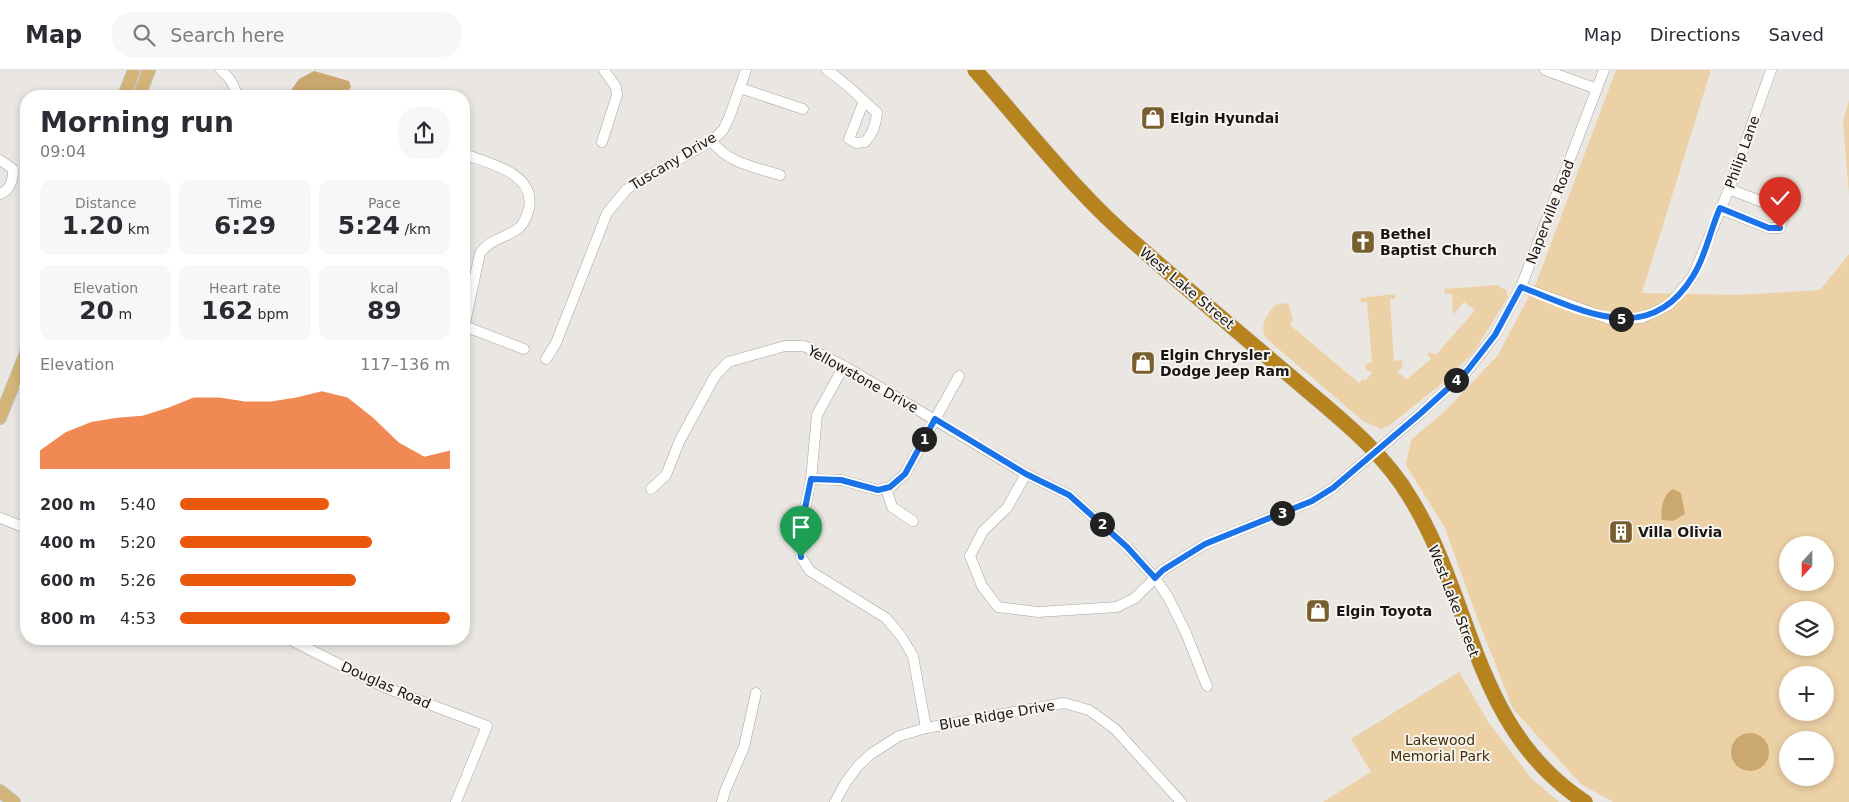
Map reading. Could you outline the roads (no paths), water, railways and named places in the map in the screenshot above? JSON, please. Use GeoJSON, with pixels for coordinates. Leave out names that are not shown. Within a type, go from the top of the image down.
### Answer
{"type":"FeatureCollection","features":[{"type":"Feature","properties":{"kind":"highway","name":"West Lake Street"},"geometry":{"type":"LineString","coordinates":[[975,70],[1054,164],[1105,216],[1376,452],[1412,499],[1442,563],[1476,656],[1498,707],[1533,755],[1585,802]]}},
{"type":"Feature","properties":{"kind":"main road"},"geometry":{"type":"LineString","coordinates":[[126,90],[134,70]]}},
{"type":"Feature","properties":{"kind":"main road"},"geometry":{"type":"LineString","coordinates":[[142,90],[150,70]]}},
{"type":"Feature","properties":{"kind":"main road"},"geometry":{"type":"LineString","coordinates":[[0,418],[20,381]]}},
{"type":"Feature","properties":{"kind":"main road"},"geometry":{"type":"LineString","coordinates":[[0,791],[14,802]]}},
{"type":"Feature","properties":{"kind":"street"},"geometry":{"type":"LineString","coordinates":[[220,70],[228,77],[236,90]]}},
{"type":"Feature","properties":{"kind":"street"},"geometry":{"type":"LineString","coordinates":[[602,142],[617,95],[616,86],[604,70]]}},
{"type":"Feature","properties":{"kind":"street","name":"Tuscany Drive"},"geometry":{"type":"LineString","coordinates":[[546,359],[556,343],[607,213],[616,200],[635,183],[712,140],[723,130],[746,70]]}},
{"type":"Feature","properties":{"kind":"street"},"geometry":{"type":"LineString","coordinates":[[827,70],[864,101]]}},
{"type":"Feature","properties":{"kind":"street"},"geometry":{"type":"LineString","coordinates":[[1545,70],[1596,89]]}},
{"type":"Feature","properties":{"kind":"street","name":"Naperville Road"},"geometry":{"type":"LineString","coordinates":[[1026,474],[1007,508],[983,531],[970,556],[982,586],[998,607],[1038,612],[1117,607],[1135,598],[1163,570],[1205,544],[1312,501],[1333,488],[1467,371],[1495,335],[1521,287],[1604,70]]}},
{"type":"Feature","properties":{"kind":"street","name":"Philip Lane"},"geometry":{"type":"LineString","coordinates":[[1521,287],[1612,320],[1642,318],[1669,305],[1693,276],[1729,189],[1771,70]]}},
{"type":"Feature","properties":{"kind":"street"},"geometry":{"type":"LineString","coordinates":[[740,88],[803,109]]}},
{"type":"Feature","properties":{"kind":"street"},"geometry":{"type":"LineString","coordinates":[[712,140],[721,153],[735,160],[780,175]]}},
{"type":"Feature","properties":{"kind":"street"},"geometry":{"type":"LineString","coordinates":[[470,156],[509,171],[523,182],[530,201],[527,216],[519,228],[487,244],[480,253],[470,294]]}},
{"type":"Feature","properties":{"kind":"street"},"geometry":{"type":"LineString","coordinates":[[0,160],[13,169],[13,177],[11,186],[0,194]]}},
{"type":"Feature","properties":{"kind":"street"},"geometry":{"type":"LineString","coordinates":[[1720,208],[1769,228],[1780,228],[1784,216],[1778,208],[1729,189]]}},
{"type":"Feature","properties":{"kind":"street"},"geometry":{"type":"LineString","coordinates":[[470,329],[524,349]]}},
{"type":"Feature","properties":{"kind":"street","name":"Yellowstone Drive"},"geometry":{"type":"LineString","coordinates":[[651,488],[666,475],[680,440],[715,376],[728,362],[786,346],[804,346],[844,366],[1026,474],[1069,495],[1127,547],[1155,578],[1168,597],[1186,633],[1207,686]]}},
{"type":"Feature","properties":{"kind":"street"},"geometry":{"type":"LineString","coordinates":[[844,366],[817,415],[811,479],[799,538],[801,557],[810,571],[886,618],[902,636],[913,656],[926,728]]}},
{"type":"Feature","properties":{"kind":"street"},"geometry":{"type":"LineString","coordinates":[[811,479],[841,480],[878,490],[886,488],[905,474],[959,376]]}},
{"type":"Feature","properties":{"kind":"street"},"geometry":{"type":"LineString","coordinates":[[886,488],[892,507],[913,521]]}},
{"type":"Feature","properties":{"kind":"street"},"geometry":{"type":"LineString","coordinates":[[0,518],[20,526]]}},
{"type":"Feature","properties":{"kind":"street","name":"Douglas Road"},"geometry":{"type":"LineString","coordinates":[[301,645],[386,688],[487,726],[456,802]]}},
{"type":"Feature","properties":{"kind":"street"},"geometry":{"type":"LineString","coordinates":[[722,802],[744,747],[756,693]]}},
{"type":"Feature","properties":{"kind":"street","name":"Blue Ridge Drive"},"geometry":{"type":"LineString","coordinates":[[835,802],[846,782],[871,754],[899,736],[926,728],[1064,703],[1089,710],[1115,729],[1181,802]]}},
{"type":"Feature","properties":{"kind":"place","name":"Elgin Hyundai"},"geometry":{"type":"Point","coordinates":[1153,118]}},
{"type":"Feature","properties":{"kind":"place","name":"Bethel Baptist Church"},"geometry":{"type":"Point","coordinates":[1363,242]}},
{"type":"Feature","properties":{"kind":"place","name":"Elgin Chrysler Dodge Jeep Ram"},"geometry":{"type":"Point","coordinates":[1143,363]}},
{"type":"Feature","properties":{"kind":"place","name":"Villa Olivia"},"geometry":{"type":"Point","coordinates":[1621,532]}},
{"type":"Feature","properties":{"kind":"place","name":"Elgin Toyota"},"geometry":{"type":"Point","coordinates":[1318,611]}},
{"type":"Feature","properties":{"kind":"park label","name":"Lakewood Memorial Park"},"geometry":{"type":"Point","coordinates":[1440,748]}}]}
